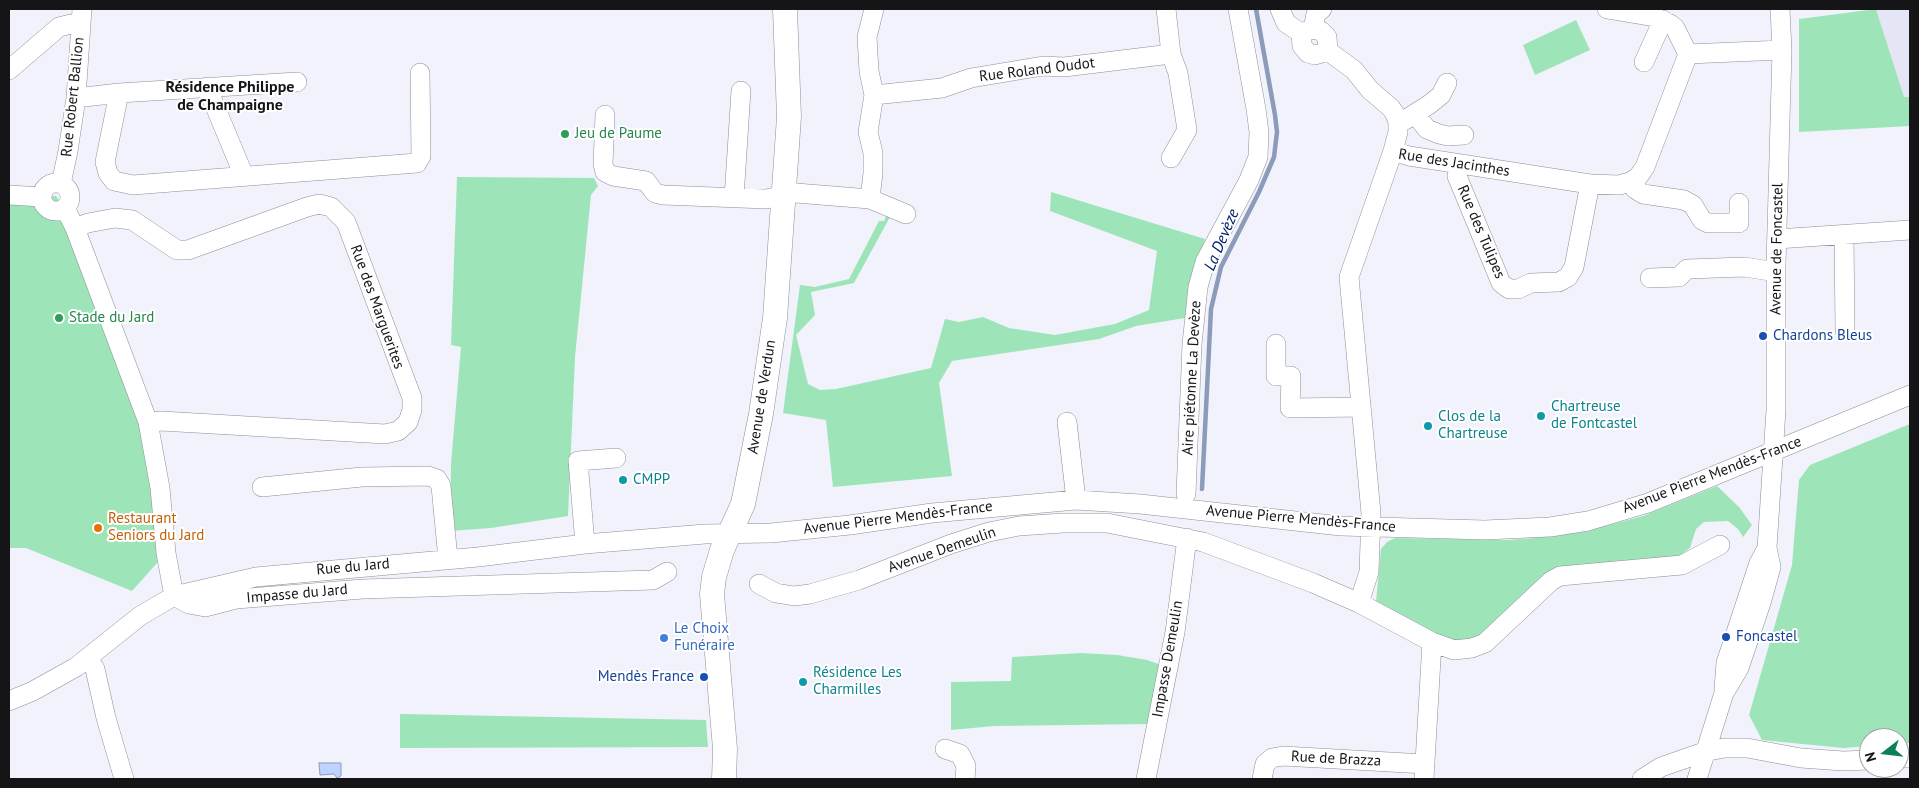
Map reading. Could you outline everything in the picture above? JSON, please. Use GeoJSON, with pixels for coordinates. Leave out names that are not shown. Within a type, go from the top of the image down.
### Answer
{"type":"FeatureCollection","features":[{"type":"Feature","properties":{"kind":"main road","name":"Avenue de Verdun"},"geometry":{"type":"LineString","coordinates":[[724,779],[725,749],[711,598],[714,577],[722,550],[743,504],[761,414],[775,318],[789,117],[785,9]]}},
{"type":"Feature","properties":{"kind":"street"},"geometry":{"type":"LineString","coordinates":[[870,199],[874,173],[873,153],[868,132],[874,95],[867,37],[874,9]]}},
{"type":"Feature","properties":{"kind":"street"},"geometry":{"type":"LineString","coordinates":[[1166,9],[1171,54],[1178,73],[1187,130],[1171,158]]}},
{"type":"Feature","properties":{"kind":"street","name":"Aire piétonne La Devèze"},"geometry":{"type":"LineString","coordinates":[[1186,494],[1192,344],[1198,287],[1206,262],[1250,180],[1258,157],[1259,132],[1256,109],[1238,9]]}},
{"type":"Feature","properties":{"kind":"street"},"geometry":{"type":"LineString","coordinates":[[1280,9],[1286,23],[1307,31],[1321,31],[1326,36],[1328,51],[1354,70],[1370,90],[1392,108],[1438,134],[1448,136],[1464,135]]}},
{"type":"Feature","properties":{"kind":"street"},"geometry":{"type":"LineString","coordinates":[[1307,31],[1316,14],[1322,9]]}},
{"type":"Feature","properties":{"kind":"street"},"geometry":{"type":"LineString","coordinates":[[1607,9],[1663,20],[1675,28],[1688,54],[1645,168],[1638,177],[1630,182],[1635,189],[1643,194],[1684,200],[1693,205],[1702,220],[1708,223],[1739,223],[1739,204]]}},
{"type":"Feature","properties":{"kind":"street","name":"Avenue de Foncastel"},"geometry":{"type":"LineString","coordinates":[[1697,779],[1724,693],[1726,663],[1759,563],[1767,548],[1776,410],[1776,272],[1782,50],[1780,9]]}},
{"type":"Feature","properties":{"kind":"street"},"geometry":{"type":"LineString","coordinates":[[9,70],[59,28],[71,24],[81,17]]}},
{"type":"Feature","properties":{"kind":"street","name":"Rue Robert Ballion"},"geometry":{"type":"LineString","coordinates":[[61,184],[76,98],[81,17]]}},
{"type":"Feature","properties":{"kind":"street"},"geometry":{"type":"LineString","coordinates":[[1644,62],[1663,20]]}},
{"type":"Feature","properties":{"kind":"street"},"geometry":{"type":"LineString","coordinates":[[1688,54],[1782,50]]}},
{"type":"Feature","properties":{"kind":"street","name":"Rue Roland Oudot"},"geometry":{"type":"LineString","coordinates":[[874,95],[942,88],[971,78],[1043,66],[1064,67],[1171,54]]}},
{"type":"Feature","properties":{"kind":"street"},"geometry":{"type":"LineString","coordinates":[[119,93],[105,162],[108,173],[114,181],[133,185],[417,163],[421,156],[420,73]]}},
{"type":"Feature","properties":{"kind":"street"},"geometry":{"type":"LineString","coordinates":[[76,98],[119,93],[297,82]]}},
{"type":"Feature","properties":{"kind":"street"},"geometry":{"type":"LineString","coordinates":[[1393,151],[1398,132],[1407,118],[1441,95],[1448,83]]}},
{"type":"Feature","properties":{"kind":"street"},"geometry":{"type":"LineString","coordinates":[[208,88],[244,176]]}},
{"type":"Feature","properties":{"kind":"street"},"geometry":{"type":"LineString","coordinates":[[734,198],[741,91]]}},
{"type":"Feature","properties":{"kind":"street"},"geometry":{"type":"LineString","coordinates":[[605,115],[603,164],[605,172],[613,176],[646,181],[655,193],[766,200],[796,193],[870,199],[906,214]]}},
{"type":"Feature","properties":{"kind":"street","name":"Rue des Jacinthes"},"geometry":{"type":"LineString","coordinates":[[1371,527],[1348,277],[1393,151],[1409,156],[1590,184],[1619,185],[1630,182]]}},
{"type":"Feature","properties":{"kind":"street","name":"Rue des Tulipes"},"geometry":{"type":"LineString","coordinates":[[1460,164],[1458,176],[1501,283],[1509,290],[1518,289],[1532,283],[1559,282],[1568,277],[1574,267],[1590,184]]}},
{"type":"Feature","properties":{"kind":"street"},"geometry":{"type":"LineString","coordinates":[[51,183],[61,184],[66,187],[70,194],[69,202],[65,208],[57,211],[49,209],[43,203],[42,197],[45,188],[51,183]]}},
{"type":"Feature","properties":{"kind":"street"},"geometry":{"type":"LineString","coordinates":[[9,194],[42,197]]}},
{"type":"Feature","properties":{"kind":"street","name":"Rue des Marguerites"},"geometry":{"type":"LineString","coordinates":[[75,228],[88,223],[115,218],[132,220],[177,250],[188,250],[307,206],[319,204],[331,207],[346,222],[412,398],[412,410],[408,422],[398,431],[385,434],[161,421],[148,422]]}},
{"type":"Feature","properties":{"kind":"street"},"geometry":{"type":"LineString","coordinates":[[65,208],[75,228],[148,422],[160,488],[169,570],[174,596]]}},
{"type":"Feature","properties":{"kind":"street"},"geometry":{"type":"LineString","coordinates":[[1777,239],[1910,230]]}},
{"type":"Feature","properties":{"kind":"street"},"geometry":{"type":"LineString","coordinates":[[1844,235],[1845,330]]}},
{"type":"Feature","properties":{"kind":"street"},"geometry":{"type":"LineString","coordinates":[[1650,278],[1679,277],[1687,269],[1745,267],[1776,272]]}},
{"type":"Feature","properties":{"kind":"street"},"geometry":{"type":"LineString","coordinates":[[1276,344],[1276,376],[1291,376],[1290,408],[1361,408]]}},
{"type":"Feature","properties":{"kind":"street","name":"Avenue Pierre Mendès-France"},"geometry":{"type":"LineString","coordinates":[[730,533],[771,533],[932,513],[1076,500],[1140,504],[1341,526],[1485,530],[1550,527],[1588,521],[1648,502],[1910,395]]}},
{"type":"Feature","properties":{"kind":"street"},"geometry":{"type":"LineString","coordinates":[[1067,422],[1076,500]]}},
{"type":"Feature","properties":{"kind":"street"},"geometry":{"type":"LineString","coordinates":[[585,544],[578,461],[616,458]]}},
{"type":"Feature","properties":{"kind":"street"},"geometry":{"type":"LineString","coordinates":[[262,487],[362,477],[428,476],[437,479],[441,486],[448,559]]}},
{"type":"Feature","properties":{"kind":"street","name":"Avenue Demeulin"},"geometry":{"type":"LineString","coordinates":[[759,584],[776,593],[794,596],[810,594],[858,580],[951,544],[989,532],[1019,526],[1107,523],[1203,542],[1313,583],[1359,603],[1432,642],[1454,650],[1472,648],[1485,643],[1551,581],[1560,576],[1682,565],[1720,545]]}},
{"type":"Feature","properties":{"kind":"street"},"geometry":{"type":"LineString","coordinates":[[1359,603],[1369,572],[1371,527]]}},
{"type":"Feature","properties":{"kind":"street","name":"Rue du Jard"},"geometry":{"type":"LineString","coordinates":[[9,702],[52,681],[88,659],[140,616],[174,596],[256,577],[421,562],[585,544],[730,533]]}},
{"type":"Feature","properties":{"kind":"street","name":"Impasse Demeulin"},"geometry":{"type":"LineString","coordinates":[[1146,779],[1175,632],[1187,538]]}},
{"type":"Feature","properties":{"kind":"street"},"geometry":{"type":"LineString","coordinates":[[421,562],[423,587]]}},
{"type":"Feature","properties":{"kind":"street","name":"Impasse du Jard"},"geometry":{"type":"LineString","coordinates":[[174,596],[189,604],[204,607],[236,599],[364,589],[653,580],[668,572]]}},
{"type":"Feature","properties":{"kind":"street"},"geometry":{"type":"LineString","coordinates":[[1425,771],[1432,642]]}},
{"type":"Feature","properties":{"kind":"street"},"geometry":{"type":"LineString","coordinates":[[88,659],[94,669],[124,779]]}},
{"type":"Feature","properties":{"kind":"street"},"geometry":{"type":"LineString","coordinates":[[1642,779],[1661,767],[1704,752],[1724,748],[1747,748],[1801,758],[1859,760]]}},
{"type":"Feature","properties":{"kind":"street"},"geometry":{"type":"LineString","coordinates":[[946,749],[960,754],[966,766],[965,779]]}},
{"type":"Feature","properties":{"kind":"street","name":"Rue de Brazza"},"geometry":{"type":"LineString","coordinates":[[1262,779],[1265,764],[1272,758],[1283,756],[1425,771]]}},
{"type":"Feature","properties":{"kind":"shaded area"},"geometry":{"type":"Polygon","coordinates":[[[1876,9],[1910,9],[1910,97],[1904,98],[1876,9]]]}},
{"type":"Feature","properties":{"kind":"green space"},"geometry":{"type":"Polygon","coordinates":[[[1876,9],[1904,97],[1910,97],[1910,126],[1799,132],[1799,19],[1876,9]]]}},
{"type":"Feature","properties":{"kind":"green space"},"geometry":{"type":"Polygon","coordinates":[[[1576,20],[1590,50],[1535,75],[1523,45],[1576,20]]]}},
{"type":"Feature","properties":{"kind":"green space"},"geometry":{"type":"Polygon","coordinates":[[[457,177],[594,178],[598,186],[591,195],[575,357],[568,516],[491,528],[450,531],[451,464],[461,347],[451,345],[457,177]]]}},
{"type":"Feature","properties":{"kind":"green space"},"geometry":{"type":"Polygon","coordinates":[[[1051,192],[1205,239],[1190,282],[1185,318],[1136,326],[1099,339],[952,361],[939,383],[952,476],[833,487],[826,420],[783,413],[800,285],[815,287],[849,279],[879,221],[884,221],[887,214],[890,217],[854,283],[811,292],[815,315],[796,335],[808,384],[820,390],[836,389],[931,368],[945,319],[959,322],[983,317],[1009,328],[1055,335],[1115,324],[1149,310],[1157,251],[1050,211],[1051,192]]]}},
{"type":"Feature","properties":{"kind":"green space","name":"Stade du Jard"},"geometry":{"type":"Polygon","coordinates":[[[9,194],[56,196],[68,213],[138,394],[166,553],[132,591],[26,548],[9,548],[9,194]]]}},
{"type":"Feature","properties":{"kind":"green space"},"geometry":{"type":"Polygon","coordinates":[[[1910,424],[1910,743],[1909,728],[1859,728],[1859,747],[1843,748],[1762,740],[1749,715],[1792,565],[1799,480],[1810,465],[1910,424]]]}},
{"type":"Feature","properties":{"kind":"green space"},"geometry":{"type":"Polygon","coordinates":[[[1717,486],[1739,507],[1752,525],[1743,537],[1738,529],[1728,521],[1704,522],[1696,529],[1690,548],[1671,562],[1588,566],[1483,634],[1469,641],[1452,642],[1435,637],[1376,602],[1381,549],[1387,542],[1395,538],[1508,540],[1583,532],[1643,516],[1717,486]]]}},
{"type":"Feature","properties":{"kind":"green space"},"geometry":{"type":"Polygon","coordinates":[[[1081,653],[1117,655],[1147,660],[1161,665],[1151,704],[1150,724],[994,726],[951,730],[951,682],[1011,681],[1012,657],[1081,653]]]}},
{"type":"Feature","properties":{"kind":"green space"},"geometry":{"type":"Polygon","coordinates":[[[400,714],[706,720],[708,747],[400,748],[400,714]]]}},
{"type":"Feature","properties":{"kind":"water"},"geometry":{"type":"Polygon","coordinates":[[[319,763],[341,763],[341,776],[337,778],[334,774],[320,775],[319,763]]]}},
{"type":"Feature","properties":{"kind":"waterway","name":"La Devèze"},"geometry":{"type":"LineString","coordinates":[[1202,489],[1211,309],[1221,267],[1259,192],[1274,157],[1277,132],[1256,9]]}},
{"type":"Feature","properties":{"kind":"place","name":"Jeu de Paume"},"geometry":{"type":"Point","coordinates":[565,134]}},
{"type":"Feature","properties":{"kind":"place","name":"Stade du Jard"},"geometry":{"type":"Point","coordinates":[59,318]}},
{"type":"Feature","properties":{"kind":"place","name":"Chardons Bleus"},"geometry":{"type":"Point","coordinates":[1763,336]}},
{"type":"Feature","properties":{"kind":"place","name":"Chartreuse de Fontcastel"},"geometry":{"type":"Point","coordinates":[1541,416]}},
{"type":"Feature","properties":{"kind":"place","name":"Clos de la Chartreuse"},"geometry":{"type":"Point","coordinates":[1428,426]}},
{"type":"Feature","properties":{"kind":"place","name":"CMPP"},"geometry":{"type":"Point","coordinates":[623,480]}},
{"type":"Feature","properties":{"kind":"place","name":"Restaurant Seniors du Jard"},"geometry":{"type":"Point","coordinates":[98,528]}},
{"type":"Feature","properties":{"kind":"place","name":"Foncastel"},"geometry":{"type":"Point","coordinates":[1726,637]}},
{"type":"Feature","properties":{"kind":"place","name":"Le Choix Funéraire"},"geometry":{"type":"Point","coordinates":[664,638]}},
{"type":"Feature","properties":{"kind":"place","name":"Mendès France"},"geometry":{"type":"Point","coordinates":[704,677]}},
{"type":"Feature","properties":{"kind":"place","name":"Résidence Les Charmilles"},"geometry":{"type":"Point","coordinates":[803,682]}},
{"type":"Feature","properties":{"kind":"district","name":"Résidence Philippe de Champaigne"},"geometry":{"type":"Point","coordinates":[230,96]}}]}
